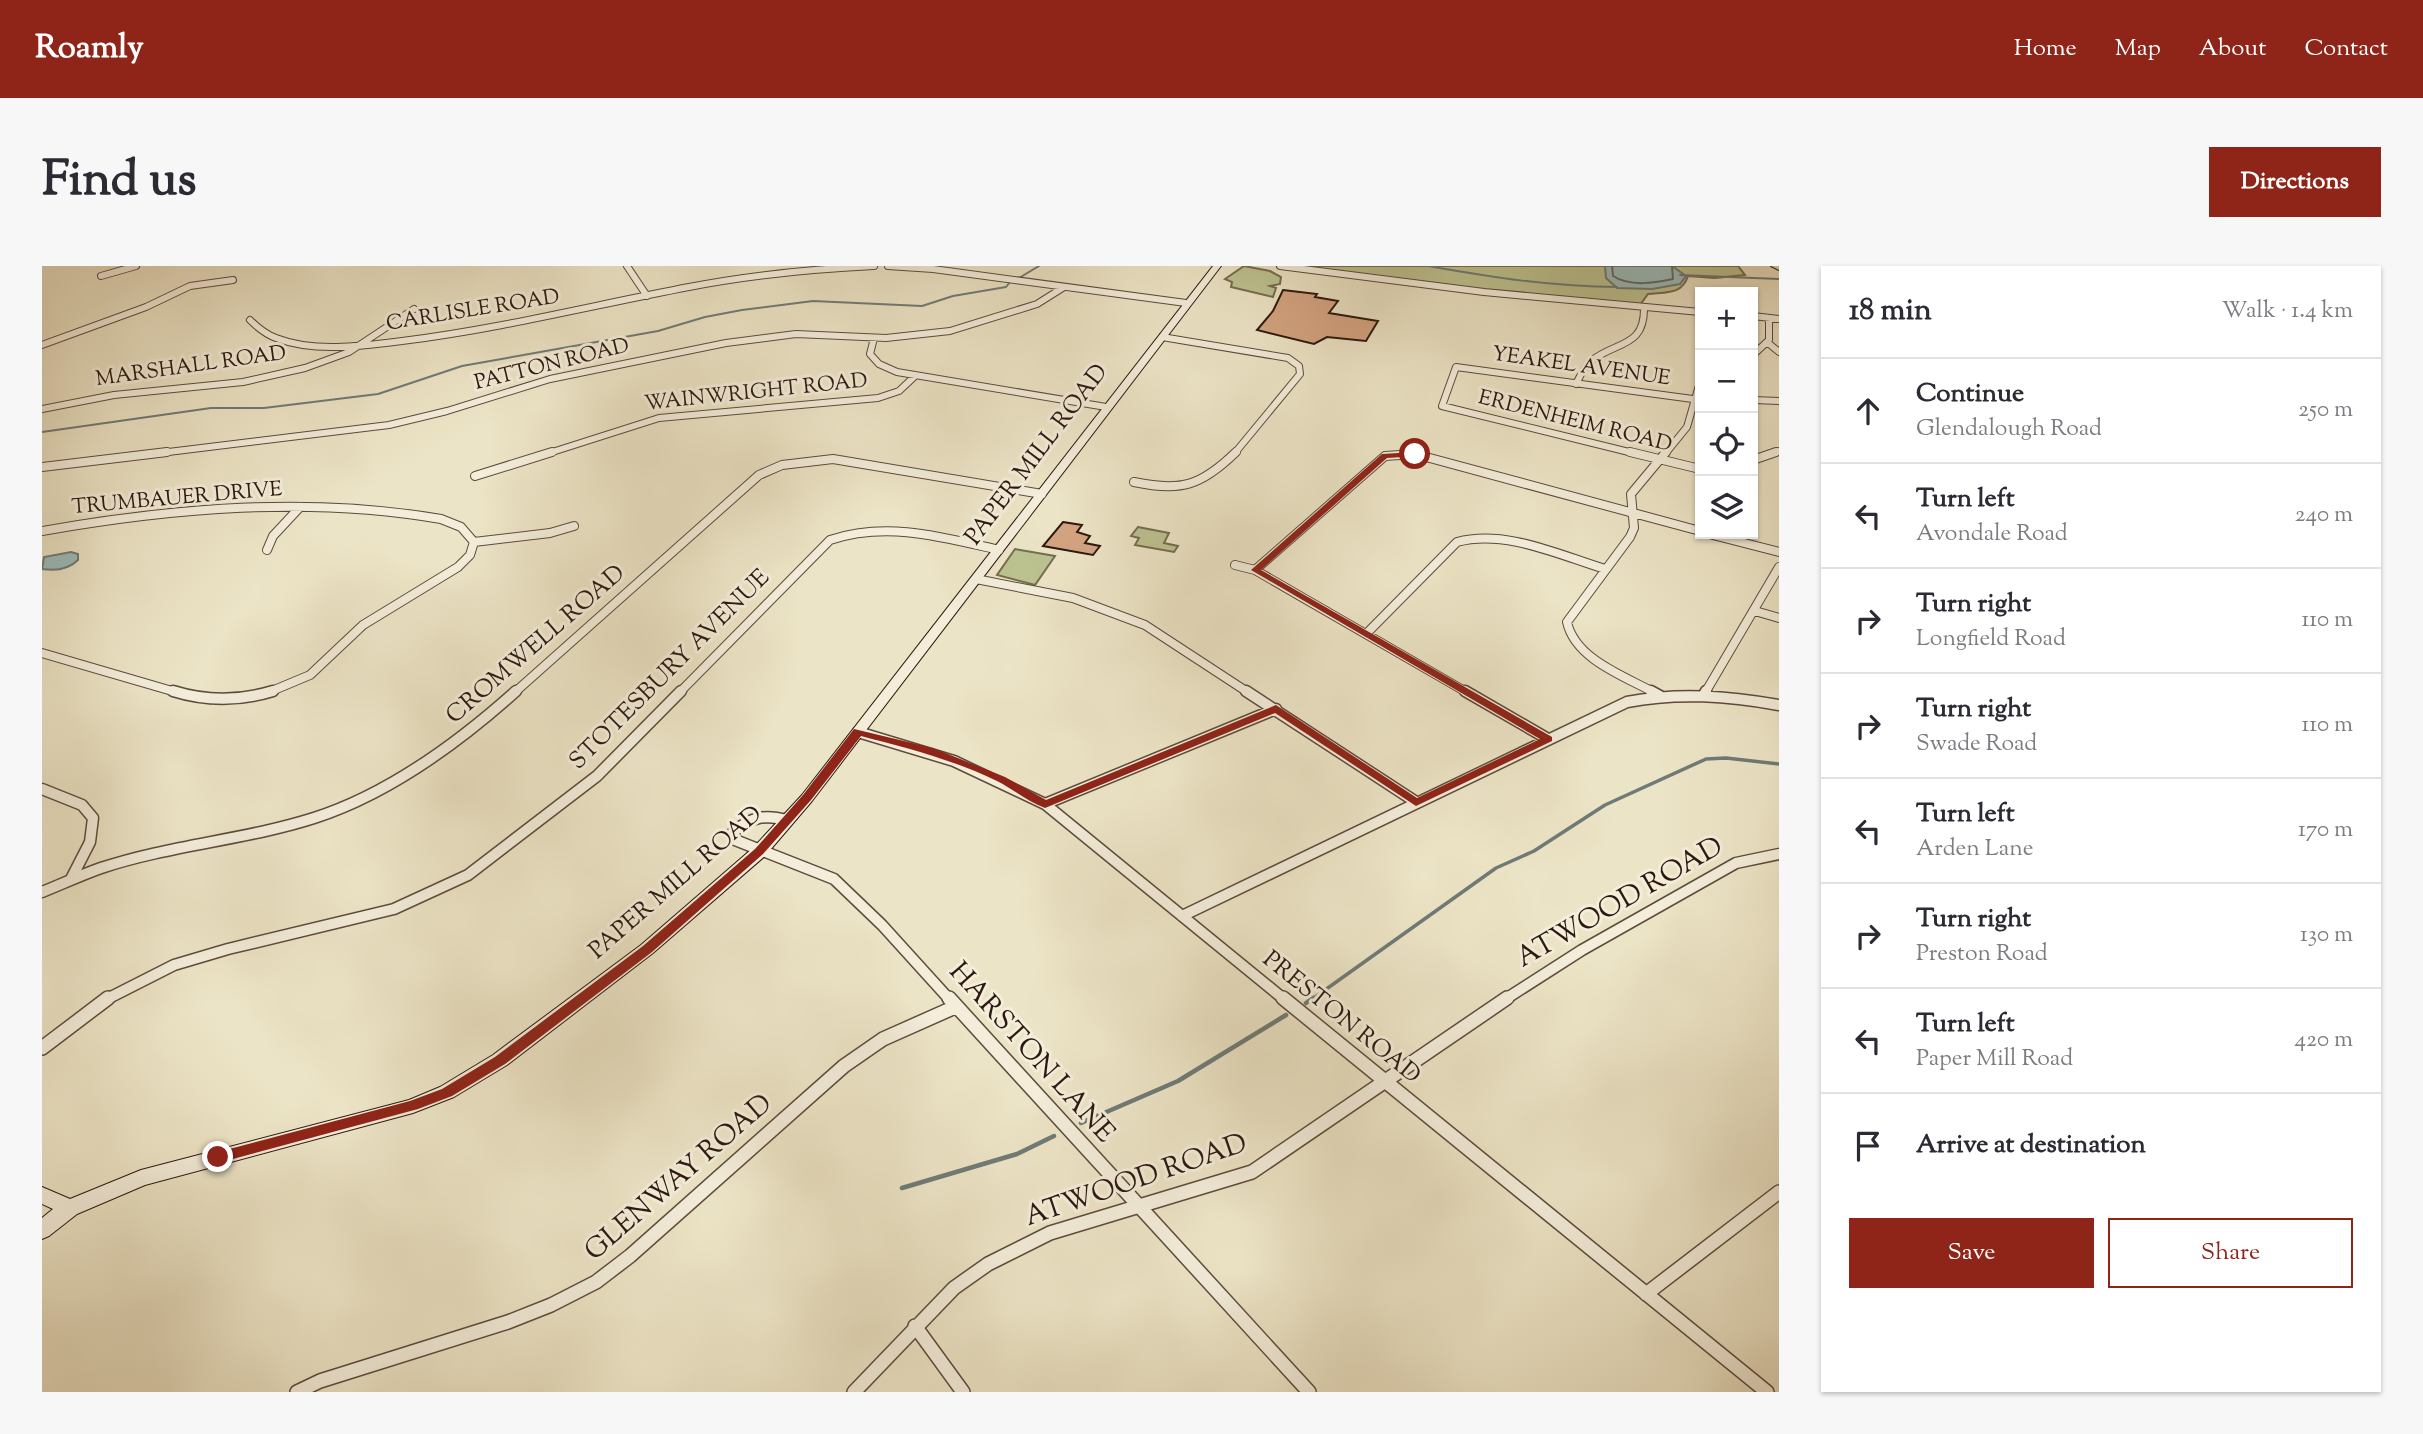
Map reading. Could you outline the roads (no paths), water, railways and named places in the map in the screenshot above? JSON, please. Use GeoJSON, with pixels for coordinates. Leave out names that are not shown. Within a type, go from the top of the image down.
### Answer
{"type":"FeatureCollection","features":[{"type":"Feature","properties":{"kind":"main road","name":"PAPER MILL ROAD"},"geometry":{"type":"LineString","coordinates":[[42,1230],[70,1208],[141,1178],[413,1105],[447,1092],[500,1060],[647,949],[759,852],[787,820],[858,732],[1217,266]]}},
{"type":"Feature","properties":{"kind":"main road"},"geometry":{"type":"LineString","coordinates":[[42,1195],[70,1208]]}},
{"type":"Feature","properties":{"kind":"street"},"geometry":{"type":"LineString","coordinates":[[101,276],[136,266]]}},
{"type":"Feature","properties":{"kind":"street"},"geometry":{"type":"LineString","coordinates":[[627,266],[647,296]]}},
{"type":"Feature","properties":{"kind":"street","name":"CARLISLE ROAD"},"geometry":{"type":"LineString","coordinates":[[250,320],[262,333],[279,340],[359,345],[425,338],[647,296],[810,270],[874,266]]}},
{"type":"Feature","properties":{"kind":"street"},"geometry":{"type":"LineString","coordinates":[[888,266],[933,269],[1186,303]]}},
{"type":"Feature","properties":{"kind":"street"},"geometry":{"type":"LineString","coordinates":[[1280,266],[1484,292],[1695,312]]}},
{"type":"Feature","properties":{"kind":"street"},"geometry":{"type":"LineString","coordinates":[[42,345],[146,307],[190,286],[233,280]]}},
{"type":"Feature","properties":{"kind":"street","name":"PATTON ROAD"},"geometry":{"type":"LineString","coordinates":[[42,467],[389,425],[433,415],[550,379],[756,338],[807,334],[874,338],[914,337],[950,331],[1045,300],[1064,287]]}},
{"type":"Feature","properties":{"kind":"street"},"geometry":{"type":"LineString","coordinates":[[1576,384],[1591,361],[1635,337],[1646,323],[1644,307]]}},
{"type":"Feature","properties":{"kind":"street","name":"MARSHALL ROAD"},"geometry":{"type":"LineString","coordinates":[[42,410],[114,395],[254,380],[327,362],[359,345],[414,309]]}},
{"type":"Feature","properties":{"kind":"street"},"geometry":{"type":"LineString","coordinates":[[1758,317],[1779,319]]}},
{"type":"Feature","properties":{"kind":"street"},"geometry":{"type":"LineString","coordinates":[[1758,351],[1768,343],[1772,328],[1769,318]]}},
{"type":"Feature","properties":{"kind":"street"},"geometry":{"type":"LineString","coordinates":[[1135,482],[1168,487],[1188,486],[1205,479],[1257,429],[1300,374],[1299,366],[1288,358],[1162,337]]}},
{"type":"Feature","properties":{"kind":"street"},"geometry":{"type":"LineString","coordinates":[[874,338],[870,352],[874,360],[885,368],[915,376],[1106,407]]}},
{"type":"Feature","properties":{"kind":"street"},"geometry":{"type":"LineString","coordinates":[[1768,343],[1779,352]]}},
{"type":"Feature","properties":{"kind":"street","name":"YEAKEL AVENUE"},"geometry":{"type":"LineString","coordinates":[[1442,406],[1457,367],[1695,400]]}},
{"type":"Feature","properties":{"kind":"street","name":"WAINWRIGHT ROAD"},"geometry":{"type":"LineString","coordinates":[[475,476],[653,419],[878,398],[899,391],[915,376]]}},
{"type":"Feature","properties":{"kind":"street"},"geometry":{"type":"LineString","coordinates":[[1758,400],[1779,401]]}},
{"type":"Feature","properties":{"kind":"street"},"geometry":{"type":"LineString","coordinates":[[1660,696],[1586,653],[1568,632],[1568,617],[1630,537],[1634,528],[1631,494],[1687,426],[1695,405]]}},
{"type":"Feature","properties":{"kind":"street","name":"ERDENHEIM ROAD"},"geometry":{"type":"LineString","coordinates":[[1442,406],[1695,468]]}},
{"type":"Feature","properties":{"kind":"street"},"geometry":{"type":"LineString","coordinates":[[1758,458],[1779,451]]}},
{"type":"Feature","properties":{"kind":"street"},"geometry":{"type":"LineString","coordinates":[[1255,570],[1389,454],[1415,454],[1695,530]]}},
{"type":"Feature","properties":{"kind":"street","name":"CROMWELL ROAD"},"geometry":{"type":"LineString","coordinates":[[42,892],[127,860],[288,826],[340,809],[382,789],[409,773],[494,711],[738,493],[759,475],[774,468],[811,460],[849,460],[1042,494]]}},
{"type":"Feature","properties":{"kind":"street"},"geometry":{"type":"LineString","coordinates":[[267,550],[273,536],[300,507]]}},
{"type":"Feature","properties":{"kind":"street","name":"TRUMBAUER DRIVE"},"geometry":{"type":"LineString","coordinates":[[42,531],[170,513],[300,507],[383,512],[449,521],[463,527],[474,542]]}},
{"type":"Feature","properties":{"kind":"street"},"geometry":{"type":"LineString","coordinates":[[42,653],[196,698],[242,697],[274,691],[310,675],[363,625],[458,567],[470,555],[474,542],[550,533],[574,526]]}},
{"type":"Feature","properties":{"kind":"street","name":"STOTESBURY AVENUE"},"geometry":{"type":"LineString","coordinates":[[42,1048],[113,994],[174,965],[228,949],[394,909],[468,874],[616,759],[830,540],[857,532],[893,530],[999,550]]}},
{"type":"Feature","properties":{"kind":"street"},"geometry":{"type":"LineString","coordinates":[[1367,633],[1457,542],[1471,536],[1495,537],[1605,569]]}},
{"type":"Feature","properties":{"kind":"street"},"geometry":{"type":"LineString","coordinates":[[1728,539],[1779,552]]}},
{"type":"Feature","properties":{"kind":"street"},"geometry":{"type":"LineString","coordinates":[[1235,565],[1255,570],[1548,739]]}},
{"type":"Feature","properties":{"kind":"street"},"geometry":{"type":"LineString","coordinates":[[1704,695],[1779,567]]}},
{"type":"Feature","properties":{"kind":"street"},"geometry":{"type":"LineString","coordinates":[[976,579],[1073,598],[1131,618],[1276,709],[1416,802]]}},
{"type":"Feature","properties":{"kind":"street"},"geometry":{"type":"LineString","coordinates":[[1755,611],[1779,618]]}},
{"type":"Feature","properties":{"kind":"street"},"geometry":{"type":"LineString","coordinates":[[1182,916],[1627,702],[1660,696],[1704,695],[1779,705]]}},
{"type":"Feature","properties":{"kind":"street"},"geometry":{"type":"LineString","coordinates":[[1045,804],[1276,709]]}},
{"type":"Feature","properties":{"kind":"street","name":"PRESTON ROAD"},"geometry":{"type":"LineString","coordinates":[[858,732],[929,751],[971,766],[1002,779],[1045,804],[1766,1392]]}},
{"type":"Feature","properties":{"kind":"street"},"geometry":{"type":"LineString","coordinates":[[42,789],[82,805],[93,818],[90,842],[71,879]]}},
{"type":"Feature","properties":{"kind":"street","name":"HARSTON LANE"},"geometry":{"type":"LineString","coordinates":[[787,820],[771,816],[752,816],[733,832],[735,840],[759,852],[834,879],[882,925],[1309,1392]]}},
{"type":"Feature","properties":{"kind":"street","name":"ATWOOD ROAD"},"geometry":{"type":"LineString","coordinates":[[854,1392],[954,1288],[1016,1248],[1050,1233],[1252,1172],[1479,1016],[1582,950],[1736,863],[1779,854]]}},
{"type":"Feature","properties":{"kind":"street","name":"GLENWAY ROAD"},"geometry":{"type":"LineString","coordinates":[[297,1392],[320,1381],[508,1322],[551,1305],[596,1282],[630,1256],[864,1051],[955,1007]]}},
{"type":"Feature","properties":{"kind":"street"},"geometry":{"type":"LineString","coordinates":[[1646,1294],[1779,1192]]}},
{"type":"Feature","properties":{"kind":"street"},"geometry":{"type":"LineString","coordinates":[[915,1326],[963,1392]]}},
{"type":"Feature","properties":{"kind":"water"},"geometry":{"type":"Polygon","coordinates":[[[1605,266],[1672,266],[1686,276],[1680,284],[1652,289],[1617,288],[1606,278],[1605,266]]]}},
{"type":"Feature","properties":{"kind":"water"},"geometry":{"type":"Polygon","coordinates":[[[71,552],[78,554],[78,560],[70,565],[57,569],[42,569],[44,557],[71,552]]]}},
{"type":"Feature","properties":{"kind":"waterway"},"geometry":{"type":"LineString","coordinates":[[1019,278],[1039,266]]}},
{"type":"Feature","properties":{"kind":"waterway"},"geometry":{"type":"LineString","coordinates":[[1428,266],[1546,283],[1617,287]]}},
{"type":"Feature","properties":{"kind":"waterway"},"geometry":{"type":"LineString","coordinates":[[1680,275],[1779,279]]}},
{"type":"Feature","properties":{"kind":"waterway"},"geometry":{"type":"LineString","coordinates":[[42,432],[211,408],[264,408],[378,394],[462,366],[658,331],[705,317],[742,310],[813,301],[922,306],[953,296],[1006,287],[1010,282]]}},
{"type":"Feature","properties":{"kind":"waterway"},"geometry":{"type":"LineString","coordinates":[[1311,1000],[1496,868],[1534,851],[1605,805],[1706,759],[1726,758],[1779,764]]}},
{"type":"Feature","properties":{"kind":"waterway"},"geometry":{"type":"LineString","coordinates":[[1306,1003],[1313,998]]}},
{"type":"Feature","properties":{"kind":"waterway"},"geometry":{"type":"LineString","coordinates":[[1081,1123],[1178,1081],[1286,1015]]}},
{"type":"Feature","properties":{"kind":"waterway"},"geometry":{"type":"LineString","coordinates":[[902,1188],[1017,1154],[1054,1136]]}}]}
